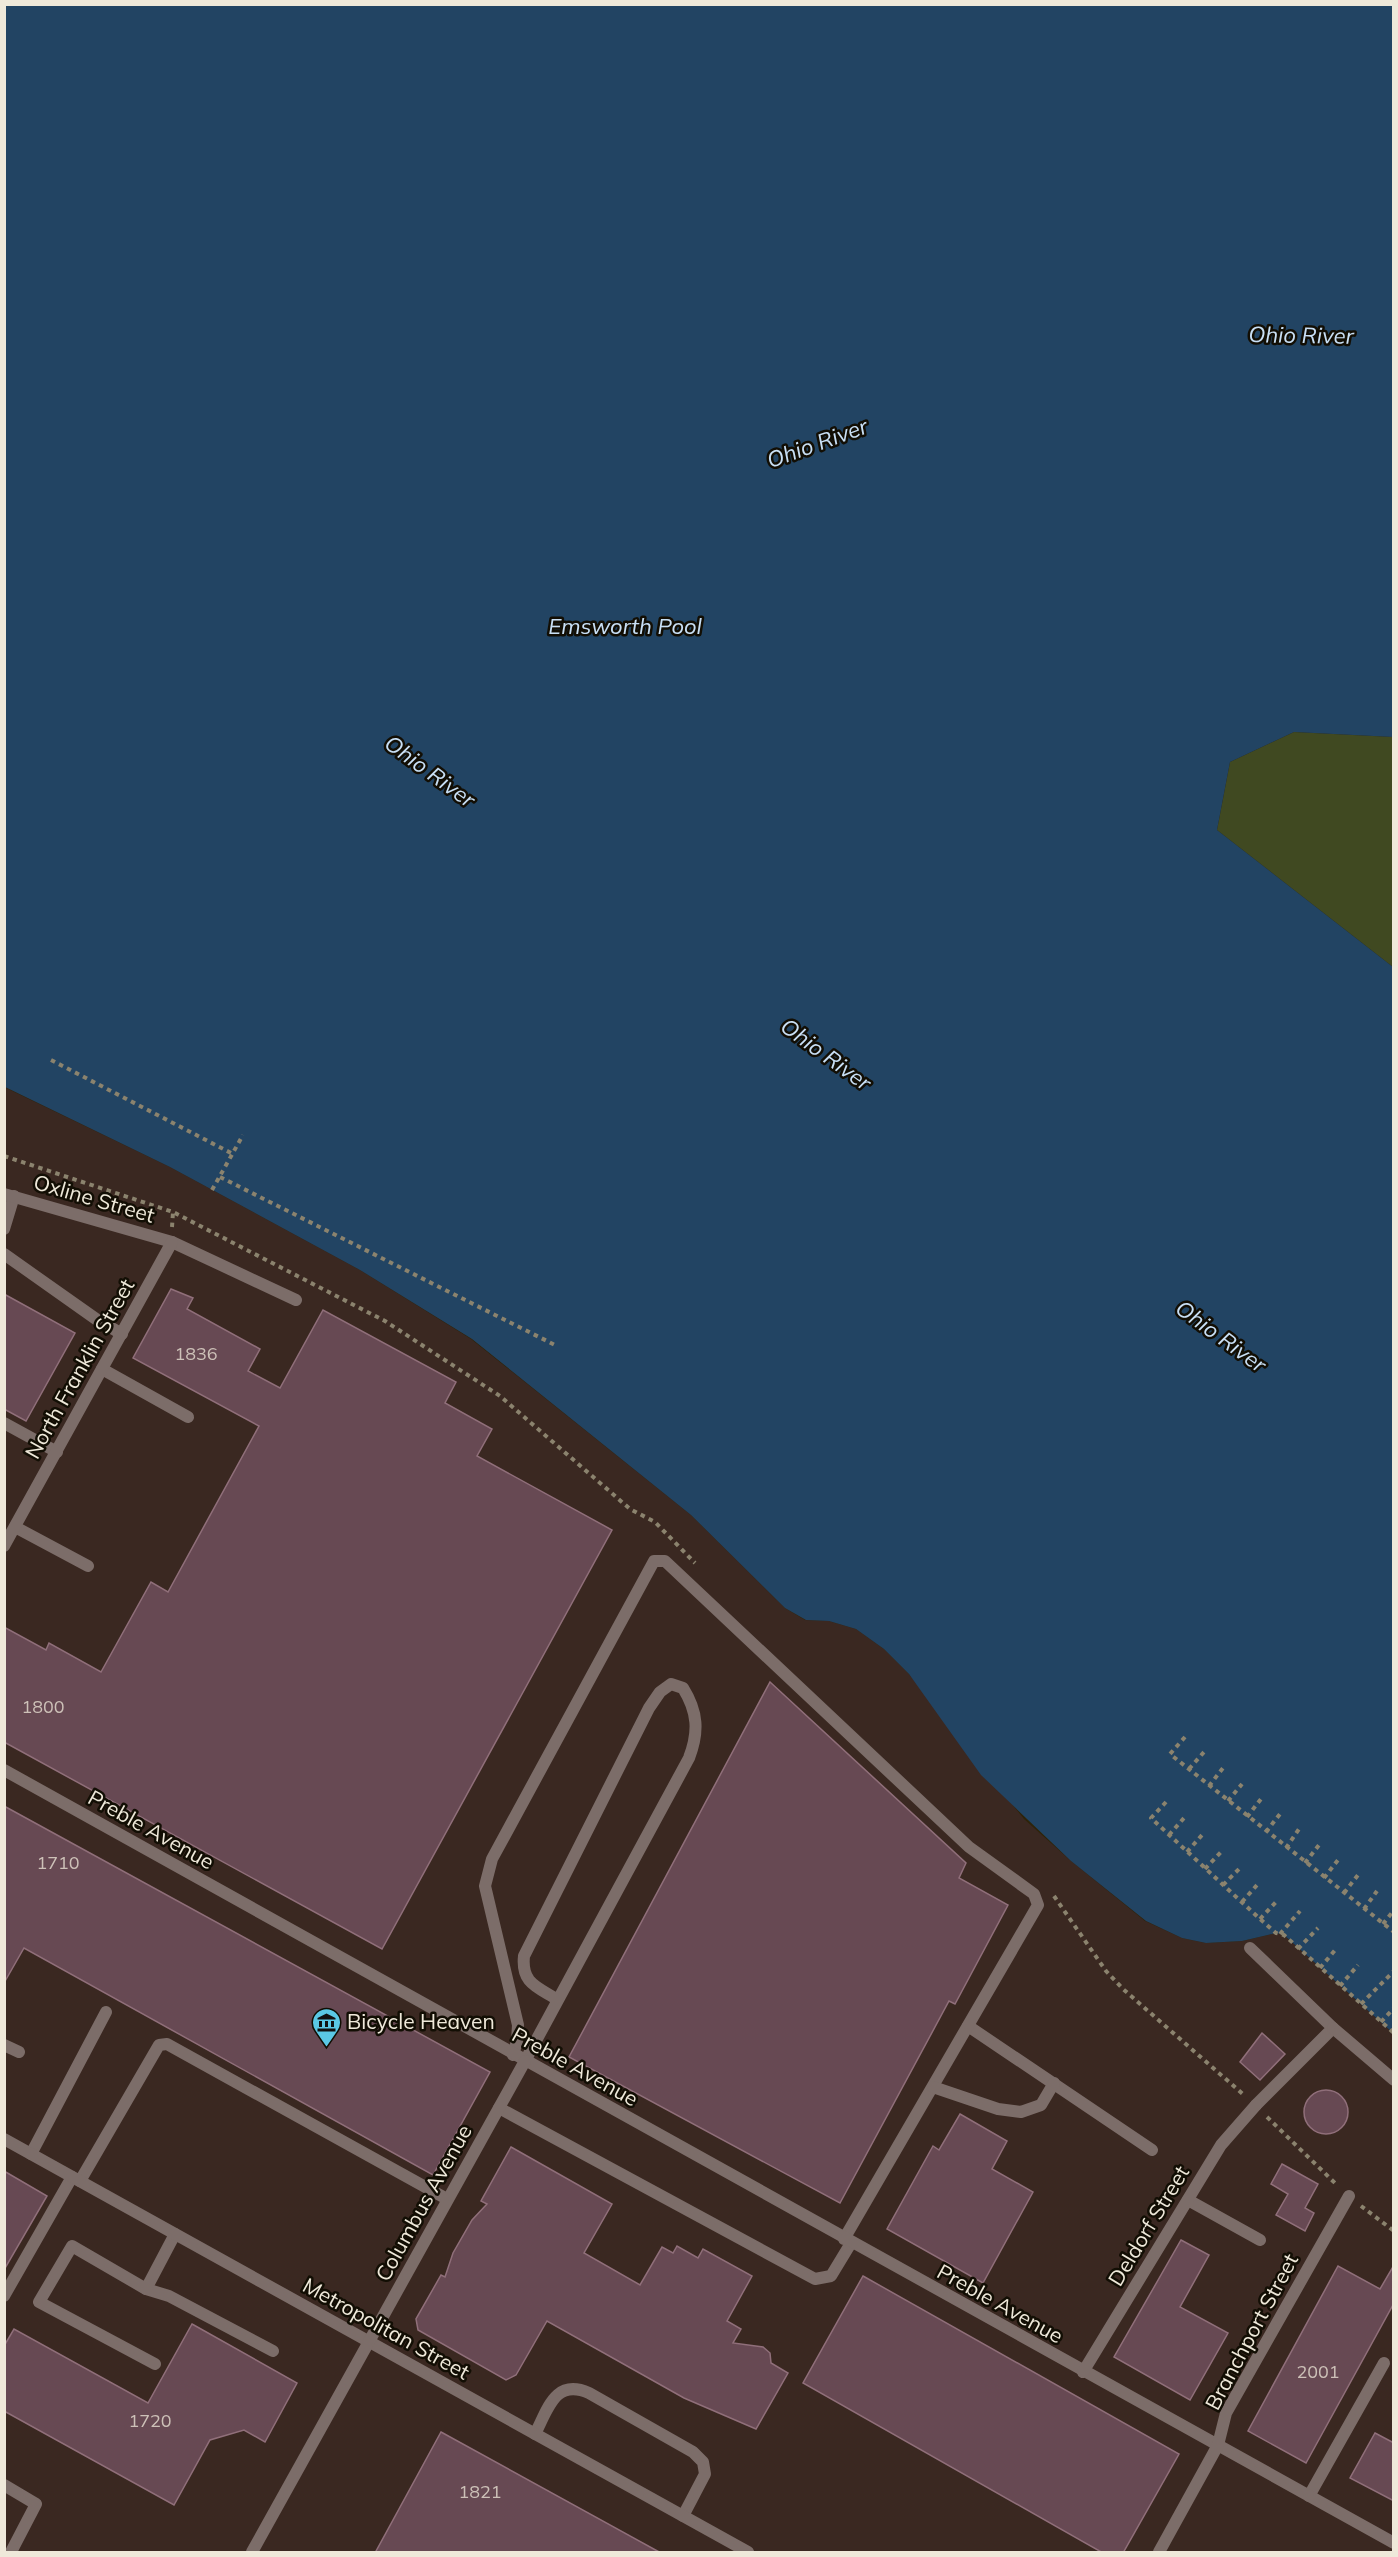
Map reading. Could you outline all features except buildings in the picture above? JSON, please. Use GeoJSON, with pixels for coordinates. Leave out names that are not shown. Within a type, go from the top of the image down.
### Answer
{"type":"FeatureCollection","features":[{"type":"Feature","properties":{"kind":"street"},"geometry":{"type":"LineString","coordinates":[[4,1229],[9,1195]]}},
{"type":"Feature","properties":{"kind":"street","name":"Oxline Street"},"geometry":{"type":"LineString","coordinates":[[9,1195],[172,1242],[296,1300]]}},
{"type":"Feature","properties":{"kind":"street","name":"North Franklin Street"},"geometry":{"type":"LineString","coordinates":[[4,1546],[172,1242]]}},
{"type":"Feature","properties":{"kind":"street"},"geometry":{"type":"LineString","coordinates":[[4,1254],[96,1319],[122,1334]]}},
{"type":"Feature","properties":{"kind":"street"},"geometry":{"type":"LineString","coordinates":[[102,1369],[188,1417]]}},
{"type":"Feature","properties":{"kind":"street"},"geometry":{"type":"LineString","coordinates":[[4,1423],[57,1452]]}},
{"type":"Feature","properties":{"kind":"street"},"geometry":{"type":"LineString","coordinates":[[15,1527],[88,1566]]}},
{"type":"Feature","properties":{"kind":"street"},"geometry":{"type":"LineString","coordinates":[[499,2108],[815,2279],[831,2276],[933,2087],[1038,1905],[1034,1894],[969,1847],[665,1561],[654,1561],[492,1859],[485,1886],[518,2025],[518,2042],[513,2055]]}},
{"type":"Feature","properties":{"kind":"street","name":"Columbus Avenue"},"geometry":{"type":"LineString","coordinates":[[252,2553],[525,2061],[689,1758],[696,1740],[697,1723],[692,1702],[683,1688],[671,1684],[660,1692],[649,1708],[524,1956],[522,1969],[528,1981],[558,2000]]}},
{"type":"Feature","properties":{"kind":"street","name":"Preble Avenue"},"geometry":{"type":"LineString","coordinates":[[4,1770],[1394,2543]]}},
{"type":"Feature","properties":{"kind":"street"},"geometry":{"type":"LineString","coordinates":[[1250,1948],[1334,2028],[1394,2080]]}},
{"type":"Feature","properties":{"kind":"street"},"geometry":{"type":"LineString","coordinates":[[31,2154],[106,2012]]}},
{"type":"Feature","properties":{"kind":"street"},"geometry":{"type":"LineString","coordinates":[[968,2026],[1152,2150]]}},
{"type":"Feature","properties":{"kind":"street","name":"Deldorf Street"},"geometry":{"type":"LineString","coordinates":[[1083,2372],[1221,2145],[1256,2105],[1334,2028]]}},
{"type":"Feature","properties":{"kind":"street"},"geometry":{"type":"LineString","coordinates":[[4,2296],[159,2045],[167,2044],[302,2121],[447,2199]]}},
{"type":"Feature","properties":{"kind":"street"},"geometry":{"type":"LineString","coordinates":[[4,2045],[19,2052]]}},
{"type":"Feature","properties":{"kind":"street"},"geometry":{"type":"LineString","coordinates":[[933,2087],[998,2109],[1021,2112],[1041,2105],[1054,2083]]}},
{"type":"Feature","properties":{"kind":"street","name":"Metropolitan Street"},"geometry":{"type":"LineString","coordinates":[[4,2139],[748,2553]]}},
{"type":"Feature","properties":{"kind":"street","name":"Branchport Street"},"geometry":{"type":"LineString","coordinates":[[1159,2553],[1218,2445],[1226,2414],[1349,2196]]}},
{"type":"Feature","properties":{"kind":"street"},"geometry":{"type":"LineString","coordinates":[[1188,2200],[1260,2240]]}},
{"type":"Feature","properties":{"kind":"street"},"geometry":{"type":"LineString","coordinates":[[146,2289],[175,2234]]}},
{"type":"Feature","properties":{"kind":"street"},"geometry":{"type":"LineString","coordinates":[[155,2364],[39,2302],[72,2246],[146,2289],[169,2296],[273,2351]]}},
{"type":"Feature","properties":{"kind":"street"},"geometry":{"type":"LineString","coordinates":[[1309,2496],[1384,2363]]}},
{"type":"Feature","properties":{"kind":"street"},"geometry":{"type":"LineString","coordinates":[[535,2434],[553,2400],[563,2390],[576,2387],[589,2393],[693,2452],[703,2462],[705,2474],[683,2516]]}},
{"type":"Feature","properties":{"kind":"street"},"geometry":{"type":"LineString","coordinates":[[4,2485],[36,2504],[11,2553]]}},
{"type":"Feature","properties":{"kind":"path"},"geometry":{"type":"LineString","coordinates":[[51,1060],[233,1154]]}},
{"type":"Feature","properties":{"kind":"path"},"geometry":{"type":"LineString","coordinates":[[212,1190],[243,1135]]}},
{"type":"Feature","properties":{"kind":"path"},"geometry":{"type":"LineString","coordinates":[[4,1156],[173,1212]]}},
{"type":"Feature","properties":{"kind":"path"},"geometry":{"type":"LineString","coordinates":[[220,1177],[555,1345]]}},
{"type":"Feature","properties":{"kind":"path"},"geometry":{"type":"LineString","coordinates":[[1185,1737],[1170,1754],[1394,1932]]}},
{"type":"Feature","properties":{"kind":"path"},"geometry":{"type":"LineString","coordinates":[[1189,1769],[1204,1752]]}},
{"type":"Feature","properties":{"kind":"path"},"geometry":{"type":"LineString","coordinates":[[1209,1786],[1223,1768]]}},
{"type":"Feature","properties":{"kind":"path"},"geometry":{"type":"LineString","coordinates":[[1228,1801],[1242,1784]]}},
{"type":"Feature","properties":{"kind":"path"},"geometry":{"type":"LineString","coordinates":[[1247,1817],[1261,1799]]}},
{"type":"Feature","properties":{"kind":"path"},"geometry":{"type":"LineString","coordinates":[[1166,1802],[1151,1818],[1260,1919],[1394,2033]]}},
{"type":"Feature","properties":{"kind":"path"},"geometry":{"type":"LineString","coordinates":[[1266,1832],[1280,1814]]}},
{"type":"Feature","properties":{"kind":"path"},"geometry":{"type":"LineString","coordinates":[[1169,1835],[1184,1818]]}},
{"type":"Feature","properties":{"kind":"path"},"geometry":{"type":"LineString","coordinates":[[1286,1848],[1299,1829]]}},
{"type":"Feature","properties":{"kind":"path"},"geometry":{"type":"LineString","coordinates":[[1187,1852],[1202,1835]]}},
{"type":"Feature","properties":{"kind":"path"},"geometry":{"type":"LineString","coordinates":[[1305,1863],[1319,1845]]}},
{"type":"Feature","properties":{"kind":"path"},"geometry":{"type":"LineString","coordinates":[[1205,1869],[1221,1852]]}},
{"type":"Feature","properties":{"kind":"path"},"geometry":{"type":"LineString","coordinates":[[1324,1878],[1338,1860]]}},
{"type":"Feature","properties":{"kind":"path"},"geometry":{"type":"LineString","coordinates":[[1223,1886],[1239,1869]]}},
{"type":"Feature","properties":{"kind":"path"},"geometry":{"type":"LineString","coordinates":[[1344,1893],[1358,1875]]}},
{"type":"Feature","properties":{"kind":"path"},"geometry":{"type":"LineString","coordinates":[[1242,1902],[1257,1885]]}},
{"type":"Feature","properties":{"kind":"path"},"geometry":{"type":"LineString","coordinates":[[1364,1909],[1377,1891]]}},
{"type":"Feature","properties":{"kind":"path"},"geometry":{"type":"LineString","coordinates":[[1260,1919],[1276,1902]]}},
{"type":"Feature","properties":{"kind":"path"},"geometry":{"type":"LineString","coordinates":[[1383,1924],[1394,1910]]}},
{"type":"Feature","properties":{"kind":"path"},"geometry":{"type":"LineString","coordinates":[[1280,1934],[1300,1911]]}},
{"type":"Feature","properties":{"kind":"path"},"geometry":{"type":"LineString","coordinates":[[1298,1949],[1318,1928]]}},
{"type":"Feature","properties":{"kind":"path"},"geometry":{"type":"LineString","coordinates":[[1320,1968],[1336,1949]]}},
{"type":"Feature","properties":{"kind":"path"},"geometry":{"type":"LineString","coordinates":[[1340,1986],[1358,1965]]}},
{"type":"Feature","properties":{"kind":"path"},"geometry":{"type":"LineString","coordinates":[[1360,2004],[1394,1971]]}},
{"type":"Feature","properties":{"kind":"path"},"geometry":{"type":"LineString","coordinates":[[1381,2022],[1394,2008]]}},
{"type":"Feature","properties":{"kind":"shaded area"},"geometry":{"type":"Polygon","coordinates":[[[4,1087],[170,1167],[360,1270],[471,1339],[691,1515],[785,1608],[805,1620],[829,1621],[856,1629],[884,1649],[909,1674],[1024,1819],[1071,1861],[1145,1921],[1182,1938],[1206,1943],[1242,1941],[1276,1933],[1284,1935],[1393,2033],[1393,2552],[5,2552],[4,1087]]]}},
{"type":"Feature","properties":{"kind":"green space"},"geometry":{"type":"Polygon","coordinates":[[[1294,732],[1393,737],[1393,967],[1217,830],[1230,762],[1294,732]]]}},
{"type":"Feature","properties":{"kind":"water","name":"Emsworth Pool"},"geometry":{"type":"Polygon","coordinates":[[[4,5],[1393,5],[1393,737],[1294,732],[1230,762],[1217,830],[1393,967],[1393,2033],[1284,1935],[1276,1933],[1242,1941],[1206,1943],[1182,1938],[1146,1921],[1071,1861],[981,1775],[909,1674],[884,1649],[856,1629],[829,1621],[806,1620],[785,1608],[691,1515],[472,1339],[360,1270],[170,1167],[5,1087],[4,5]]]}},
{"type":"Feature","properties":{"kind":"place","name":"Bicycle Heaven"},"geometry":{"type":"Point","coordinates":[326,2048]}},
{"type":"Feature","properties":{"kind":"water label","name":"Ohio River"},"geometry":{"type":"Point","coordinates":[1301,335]}},
{"type":"Feature","properties":{"kind":"water label","name":"Ohio River"},"geometry":{"type":"Point","coordinates":[817,443]}},
{"type":"Feature","properties":{"kind":"water label","name":"Ohio River"},"geometry":{"type":"Point","coordinates":[430,771]}},
{"type":"Feature","properties":{"kind":"water label","name":"Ohio River"},"geometry":{"type":"Point","coordinates":[826,1054]}},
{"type":"Feature","properties":{"kind":"water label","name":"Ohio River"},"geometry":{"type":"Point","coordinates":[1221,1336]}}]}
